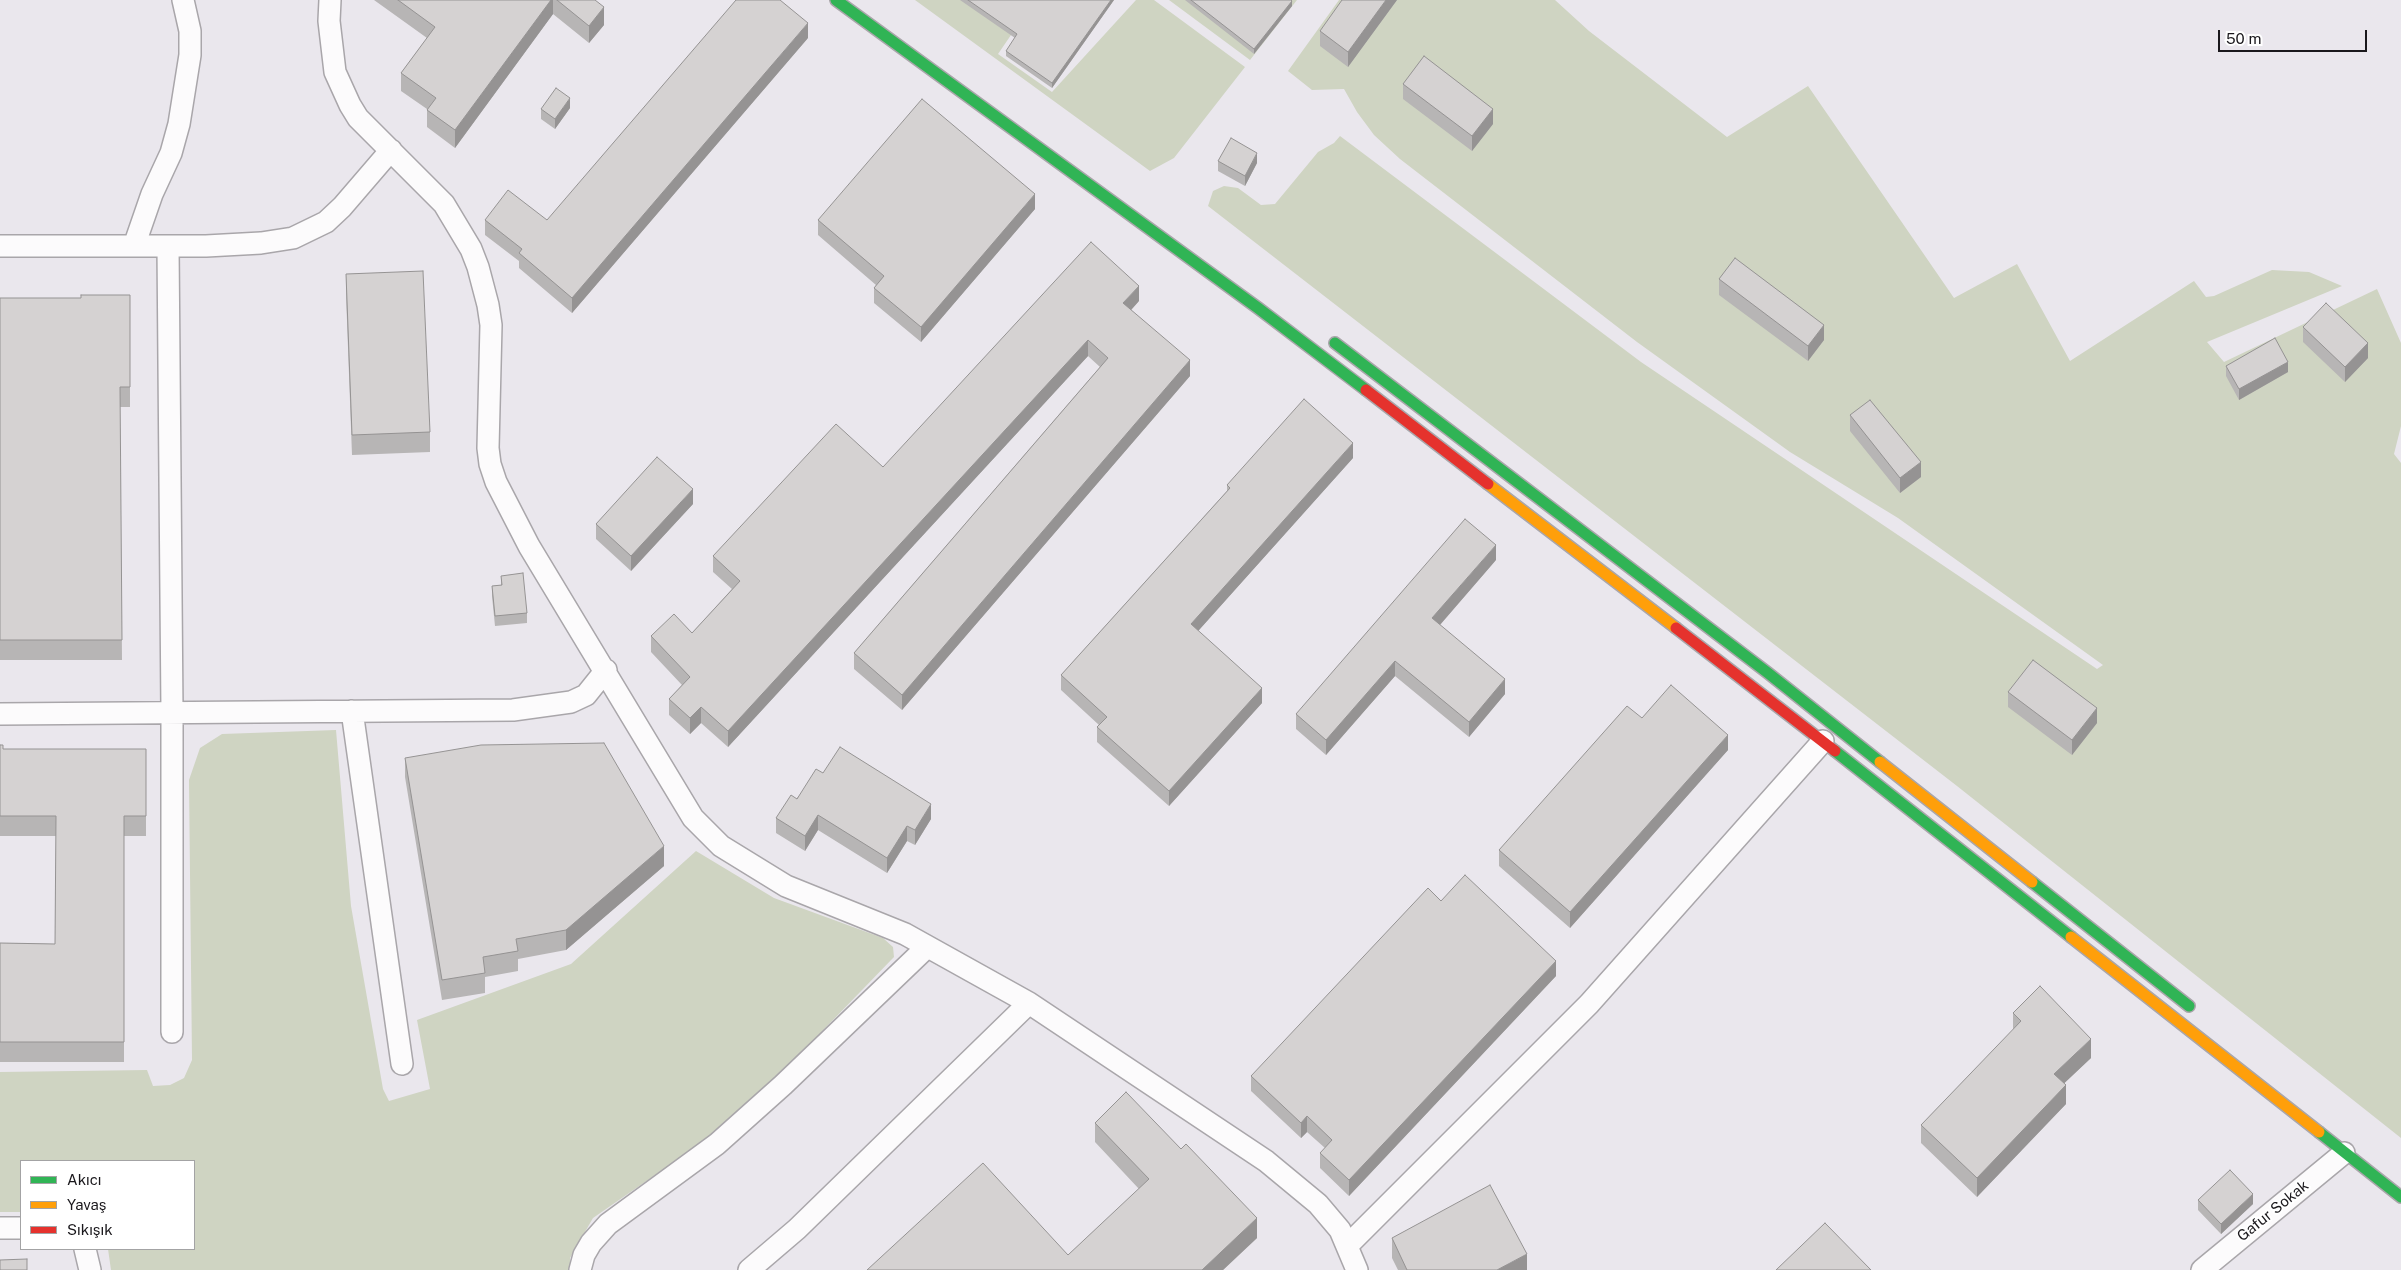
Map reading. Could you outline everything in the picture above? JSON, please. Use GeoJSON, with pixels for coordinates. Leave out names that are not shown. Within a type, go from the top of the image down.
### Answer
{"type":"FeatureCollection","features":[{"type":"Feature","properties":{"kind":"main road"},"geometry":{"type":"LineString","coordinates":[[836,0],[1258,308],[1823,741],[2401,1197]]}},
{"type":"Feature","properties":{"kind":"main road"},"geometry":{"type":"LineString","coordinates":[[1323,334],[1768,674],[2197,1012]]}},
{"type":"Feature","properties":{"kind":"street"},"geometry":{"type":"LineString","coordinates":[[134,246],[152,194],[171,153],[179,124],[190,55],[190,31],[183,0]]}},
{"type":"Feature","properties":{"kind":"street"},"geometry":{"type":"LineString","coordinates":[[330,0],[331,47],[336,72],[344,93],[358,118],[444,204],[471,249],[484,286],[491,325],[490,464],[506,504],[524,538],[606,670],[693,818],[721,846],[786,886],[905,934],[1029,1004],[1266,1160],[1318,1204],[1340,1230],[1357,1270]]}},
{"type":"Feature","properties":{"kind":"street"},"geometry":{"type":"LineString","coordinates":[[0,246],[168,246],[261,243],[293,238],[311,231],[326,222],[342,208],[391,150]]}},
{"type":"Feature","properties":{"kind":"street"},"geometry":{"type":"LineString","coordinates":[[168,246],[172,712],[172,1032]]}},
{"type":"Feature","properties":{"kind":"street"},"geometry":{"type":"LineString","coordinates":[[0,714],[513,710],[546,707],[571,702],[586,695],[606,670]]}},
{"type":"Feature","properties":{"kind":"street"},"geometry":{"type":"LineString","coordinates":[[352,711],[402,1064]]}},
{"type":"Feature","properties":{"kind":"street"},"geometry":{"type":"LineString","coordinates":[[1347,1246],[1589,1004],[1823,741]]}},
{"type":"Feature","properties":{"kind":"street"},"geometry":{"type":"LineString","coordinates":[[580,1270],[592,1243],[608,1224],[717,1144],[783,1085],[927,947]]}},
{"type":"Feature","properties":{"kind":"street"},"geometry":{"type":"LineString","coordinates":[[749,1270],[796,1229],[1029,1004]]}},
{"type":"Feature","properties":{"kind":"street","name":"Gafur Sokak"},"geometry":{"type":"LineString","coordinates":[[2202,1270],[2344,1153]]}},
{"type":"Feature","properties":{"kind":"street"},"geometry":{"type":"LineString","coordinates":[[0,1228],[20,1228]]}},
{"type":"Feature","properties":{"kind":"street"},"geometry":{"type":"LineString","coordinates":[[85,1250],[90,1270]]}},
{"type":"Feature","properties":{"kind":"green space"},"geometry":{"type":"Polygon","coordinates":[[[915,0],[1035,0],[998,54],[1052,92],[1136,0],[1154,0],[1245,67],[1174,158],[1150,171],[915,0]]]}},
{"type":"Feature","properties":{"kind":"green space"},"geometry":{"type":"Polygon","coordinates":[[[1169,0],[1297,0],[1250,60],[1169,0]]]}},
{"type":"Feature","properties":{"kind":"green space"},"geometry":{"type":"Polygon","coordinates":[[[1339,0],[1555,0],[1589,31],[1727,137],[1808,86],[1954,298],[2017,264],[2070,361],[2194,281],[2206,297],[2214,296],[2272,270],[2309,272],[2342,286],[2207,342],[2224,362],[2377,289],[2401,343],[2401,426],[2394,454],[2401,463],[2401,1138],[1957,786],[1208,206],[1213,191],[1224,186],[1238,188],[1261,205],[1275,204],[1318,152],[1334,143],[1340,136],[1641,362],[2097,669],[2103,665],[1898,518],[1790,452],[1637,342],[1400,159],[1374,135],[1357,112],[1344,89],[1312,90],[1288,71],[1339,0]]]}},
{"type":"Feature","properties":{"kind":"green space"},"geometry":{"type":"Polygon","coordinates":[[[336,730],[351,906],[383,1089],[389,1101],[430,1089],[417,1020],[571,964],[696,851],[774,898],[883,938],[893,947],[894,957],[739,1117],[593,1218],[570,1258],[570,1270],[111,1270],[108,1250],[195,1250],[195,1160],[20,1160],[20,1212],[0,1212],[0,1072],[147,1070],[153,1086],[170,1085],[184,1078],[192,1060],[189,780],[200,748],[222,734],[336,730]]]}},
{"type":"Feature","properties":{"kind":"building"},"geometry":{"type":"Polygon","coordinates":[[[398,0],[551,0],[455,130],[427,110],[436,98],[401,73],[435,27],[398,0]]]}},
{"type":"Feature","properties":{"kind":"building"},"geometry":{"type":"Polygon","coordinates":[[[557,0],[595,0],[604,7],[589,26],[557,0]]]}},
{"type":"Feature","properties":{"kind":"building"},"geometry":{"type":"Polygon","coordinates":[[[736,0],[780,0],[808,23],[572,298],[519,253],[522,249],[485,220],[508,190],[547,220],[736,0]]]}},
{"type":"Feature","properties":{"kind":"building"},"geometry":{"type":"Polygon","coordinates":[[[968,0],[1111,0],[1052,83],[1006,51],[1017,34],[968,0]]]}},
{"type":"Feature","properties":{"kind":"building"},"geometry":{"type":"Polygon","coordinates":[[[1191,0],[1291,0],[1292,1],[1254,49],[1191,0]]]}},
{"type":"Feature","properties":{"kind":"building"},"geometry":{"type":"Polygon","coordinates":[[[1342,0],[1386,0],[1348,52],[1320,31],[1342,0]]]}},
{"type":"Feature","properties":{"kind":"building"},"geometry":{"type":"Polygon","coordinates":[[[1424,56],[1493,109],[1472,136],[1403,84],[1424,56]]]}},
{"type":"Feature","properties":{"kind":"building"},"geometry":{"type":"Polygon","coordinates":[[[556,88],[570,98],[555,119],[541,109],[556,88]]]}},
{"type":"Feature","properties":{"kind":"building"},"geometry":{"type":"Polygon","coordinates":[[[922,99],[1035,194],[921,327],[874,288],[884,276],[818,220],[922,99]]]}},
{"type":"Feature","properties":{"kind":"building"},"geometry":{"type":"Polygon","coordinates":[[[1231,138],[1257,153],[1245,176],[1218,161],[1231,138]]]}},
{"type":"Feature","properties":{"kind":"building"},"geometry":{"type":"Polygon","coordinates":[[[1091,242],[1139,286],[1123,303],[1190,360],[902,695],[854,653],[1108,358],[1088,340],[728,731],[701,707],[690,718],[669,699],[690,677],[651,636],[674,614],[692,633],[740,581],[713,556],[836,424],[883,467],[1091,242]]]}},
{"type":"Feature","properties":{"kind":"building"},"geometry":{"type":"Polygon","coordinates":[[[1735,258],[1824,325],[1808,346],[1719,279],[1735,258]]]}},
{"type":"Feature","properties":{"kind":"building"},"geometry":{"type":"Polygon","coordinates":[[[423,271],[430,432],[352,435],[346,274],[423,271]]]}},
{"type":"Feature","properties":{"kind":"building"},"geometry":{"type":"Polygon","coordinates":[[[81,295],[130,295],[130,387],[120,387],[122,640],[0,640],[0,298],[81,298],[81,295]]]}},
{"type":"Feature","properties":{"kind":"building"},"geometry":{"type":"Polygon","coordinates":[[[2326,303],[2368,343],[2345,367],[2303,327],[2326,303]]]}},
{"type":"Feature","properties":{"kind":"building"},"geometry":{"type":"Polygon","coordinates":[[[2275,338],[2288,362],[2239,389],[2226,366],[2275,338]]]}},
{"type":"Feature","properties":{"kind":"building"},"geometry":{"type":"Polygon","coordinates":[[[1304,399],[1353,443],[1191,624],[1262,688],[1169,791],[1097,727],[1107,717],[1061,675],[1230,488],[1227,485],[1304,399]]]}},
{"type":"Feature","properties":{"kind":"building"},"geometry":{"type":"Polygon","coordinates":[[[1870,400],[1921,462],[1900,478],[1850,415],[1870,400]]]}},
{"type":"Feature","properties":{"kind":"building"},"geometry":{"type":"Polygon","coordinates":[[[657,457],[693,489],[631,556],[596,524],[657,457]]]}},
{"type":"Feature","properties":{"kind":"building"},"geometry":{"type":"Polygon","coordinates":[[[1465,519],[1496,545],[1432,618],[1505,679],[1469,722],[1395,661],[1326,740],[1296,714],[1465,519]]]}},
{"type":"Feature","properties":{"kind":"building"},"geometry":{"type":"Polygon","coordinates":[[[523,573],[527,613],[495,616],[492,586],[502,585],[501,576],[523,573]]]}},
{"type":"Feature","properties":{"kind":"building"},"geometry":{"type":"Polygon","coordinates":[[[2033,660],[2097,708],[2072,740],[2008,692],[2033,660]]]}},
{"type":"Feature","properties":{"kind":"building"},"geometry":{"type":"Polygon","coordinates":[[[1671,685],[1728,735],[1570,912],[1499,850],[1627,706],[1642,718],[1671,685]]]}},
{"type":"Feature","properties":{"kind":"building"},"geometry":{"type":"Polygon","coordinates":[[[604,743],[664,846],[566,930],[516,939],[518,951],[483,957],[485,973],[442,980],[405,758],[481,745],[604,743]]]}},
{"type":"Feature","properties":{"kind":"building"},"geometry":{"type":"Polygon","coordinates":[[[0,745],[3,745],[3,749],[146,749],[146,816],[124,816],[124,1042],[0,1042],[0,943],[55,944],[56,816],[0,816],[0,745]]]}},
{"type":"Feature","properties":{"kind":"building"},"geometry":{"type":"Polygon","coordinates":[[[840,747],[931,804],[915,830],[907,826],[887,858],[818,815],[805,836],[776,818],[791,795],[797,799],[816,769],[823,773],[840,747]]]}},
{"type":"Feature","properties":{"kind":"building"},"geometry":{"type":"Polygon","coordinates":[[[1465,875],[1556,961],[1349,1180],[1320,1153],[1332,1140],[1307,1116],[1301,1123],[1251,1076],[1428,888],[1441,901],[1465,875]]]}},
{"type":"Feature","properties":{"kind":"building"},"geometry":{"type":"Polygon","coordinates":[[[2040,986],[2091,1039],[2054,1074],[2066,1085],[1977,1178],[1921,1125],[2021,1021],[2013,1013],[2040,986]]]}},
{"type":"Feature","properties":{"kind":"building"},"geometry":{"type":"Polygon","coordinates":[[[1126,1092],[1181,1149],[1186,1144],[1257,1218],[1202,1270],[867,1270],[983,1163],[1068,1255],[1149,1179],[1095,1123],[1126,1092]]]}},
{"type":"Feature","properties":{"kind":"building"},"geometry":{"type":"Polygon","coordinates":[[[2230,1170],[2253,1194],[2221,1224],[2198,1200],[2230,1170]]]}},
{"type":"Feature","properties":{"kind":"building"},"geometry":{"type":"Polygon","coordinates":[[[1490,1185],[1527,1254],[1497,1270],[1407,1270],[1392,1238],[1490,1185]]]}},
{"type":"Feature","properties":{"kind":"building"},"geometry":{"type":"Polygon","coordinates":[[[1825,1223],[1871,1270],[1776,1270],[1825,1223]]]}},
{"type":"Feature","properties":{"kind":"building"},"geometry":{"type":"Polygon","coordinates":[[[27,1259],[27,1270],[0,1270],[0,1260],[27,1259]]]}},
{"type":"Feature","properties":{"kind":"traffic: fast"},"geometry":{"type":"LineString","coordinates":[[836,0],[1258,308],[1366,390]]}},
{"type":"Feature","properties":{"kind":"traffic: fast"},"geometry":{"type":"LineString","coordinates":[[1335,343],[1768,673],[1880,762]]}},
{"type":"Feature","properties":{"kind":"traffic: fast"},"geometry":{"type":"LineString","coordinates":[[1835,751],[2071,937]]}},
{"type":"Feature","properties":{"kind":"traffic: fast"},"geometry":{"type":"LineString","coordinates":[[2032,882],[2189,1006]]}},
{"type":"Feature","properties":{"kind":"traffic: fast"},"geometry":{"type":"LineString","coordinates":[[2319,1132],[2401,1197]]}},
{"type":"Feature","properties":{"kind":"traffic: slow"},"geometry":{"type":"LineString","coordinates":[[1488,484],[1676,628]]}},
{"type":"Feature","properties":{"kind":"traffic: slow"},"geometry":{"type":"LineString","coordinates":[[1880,762],[2032,882]]}},
{"type":"Feature","properties":{"kind":"traffic: slow"},"geometry":{"type":"LineString","coordinates":[[2071,937],[2319,1132]]}},
{"type":"Feature","properties":{"kind":"traffic: jam"},"geometry":{"type":"LineString","coordinates":[[1366,390],[1488,484]]}},
{"type":"Feature","properties":{"kind":"traffic: jam"},"geometry":{"type":"LineString","coordinates":[[1676,628],[1835,751]]}}]}
